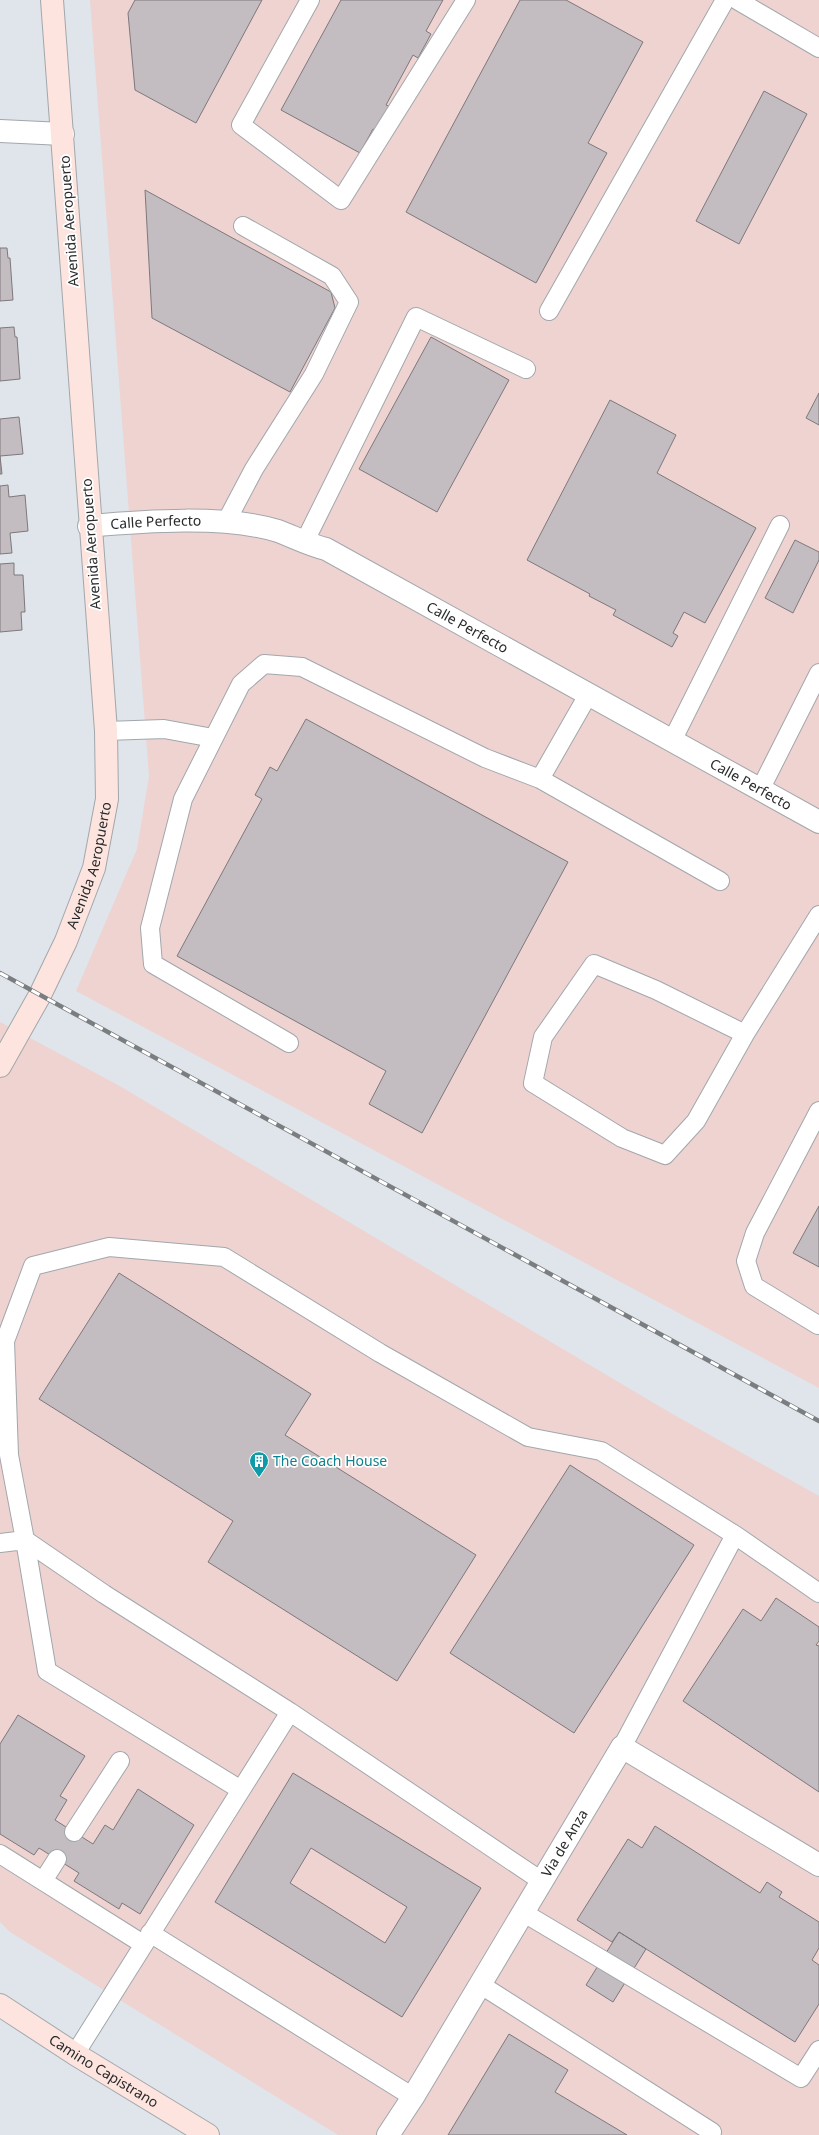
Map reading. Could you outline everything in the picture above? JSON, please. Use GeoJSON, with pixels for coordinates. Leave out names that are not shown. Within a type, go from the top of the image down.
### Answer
{"type":"FeatureCollection","features":[{"type":"Feature","properties":{"kind":"street","name":"Avenida Aeropuerto"},"geometry":{"type":"LineString","coordinates":[[0,1066],[40,994],[66,941],[94,868],[107,799],[106,731],[89,526],[52,0]]}},
{"type":"Feature","properties":{"kind":"street"},"geometry":{"type":"LineString","coordinates":[[0,131],[62,134]]}},
{"type":"Feature","properties":{"kind":"street","name":"Calle Perfecto"},"geometry":{"type":"LineString","coordinates":[[89,526],[132,522],[226,522],[277,531],[304,543],[326,549],[819,822]]}},
{"type":"Feature","properties":{"kind":"street"},"geometry":{"type":"LineString","coordinates":[[622,1747],[819,1865]]}},
{"type":"Feature","properties":{"kind":"street","name":"Via de Anza"},"geometry":{"type":"LineString","coordinates":[[388,2135],[413,2097],[481,1985],[622,1747]]}},
{"type":"Feature","properties":{"kind":"street","name":"Camino Capistrano"},"geometry":{"type":"LineString","coordinates":[[0,2005],[75,2054],[208,2135]]}},
{"type":"Feature","properties":{"kind":"lane"},"geometry":{"type":"LineString","coordinates":[[310,0],[241,125],[341,200],[466,0]]}},
{"type":"Feature","properties":{"kind":"lane"},"geometry":{"type":"LineString","coordinates":[[549,310],[725,0]]}},
{"type":"Feature","properties":{"kind":"lane"},"geometry":{"type":"LineString","coordinates":[[737,0],[760,6],[819,48]]}},
{"type":"Feature","properties":{"kind":"lane"},"geometry":{"type":"LineString","coordinates":[[226,522],[254,469],[314,374],[349,302],[332,276],[243,226]]}},
{"type":"Feature","properties":{"kind":"lane"},"geometry":{"type":"LineString","coordinates":[[304,543],[416,317],[526,369]]}},
{"type":"Feature","properties":{"kind":"lane"},"geometry":{"type":"LineString","coordinates":[[672,741],[780,526]]}},
{"type":"Feature","properties":{"kind":"lane"},"geometry":{"type":"LineString","coordinates":[[289,1043],[153,964],[150,928],[183,799],[241,684],[264,664],[302,667],[485,758],[540,779],[720,881]]}},
{"type":"Feature","properties":{"kind":"lane"},"geometry":{"type":"LineString","coordinates":[[760,790],[819,673]]}},
{"type":"Feature","properties":{"kind":"lane"},"geometry":{"type":"LineString","coordinates":[[540,779],[588,695]]}},
{"type":"Feature","properties":{"kind":"lane"},"geometry":{"type":"LineString","coordinates":[[106,731],[164,729],[213,738]]}},
{"type":"Feature","properties":{"kind":"lane"},"geometry":{"type":"LineString","coordinates":[[745,1034],[656,990],[594,964],[543,1037],[533,1083],[622,1138],[665,1155],[696,1121],[745,1034],[819,915]]}},
{"type":"Feature","properties":{"kind":"lane"},"geometry":{"type":"LineString","coordinates":[[818,1325],[754,1286],[746,1261],[755,1233],[819,1111]]}},
{"type":"Feature","properties":{"kind":"lane"},"geometry":{"type":"LineString","coordinates":[[241,1790],[47,1671],[9,1455],[5,1341],[33,1266],[109,1247],[224,1257],[380,1353],[528,1436],[601,1451],[735,1535],[819,1593]]}},
{"type":"Feature","properties":{"kind":"lane"},"geometry":{"type":"LineString","coordinates":[[622,1747],[735,1535]]}},
{"type":"Feature","properties":{"kind":"lane"},"geometry":{"type":"LineString","coordinates":[[0,1543],[25,1540],[104,1594],[290,1712],[543,1882]]}},
{"type":"Feature","properties":{"kind":"lane"},"geometry":{"type":"LineString","coordinates":[[75,2054],[290,1712]]}},
{"type":"Feature","properties":{"kind":"lane"},"geometry":{"type":"LineString","coordinates":[[74,1832],[120,1761]]}},
{"type":"Feature","properties":{"kind":"lane"},"geometry":{"type":"LineString","coordinates":[[0,1854],[43,1881],[146,1939],[413,2097]]}},
{"type":"Feature","properties":{"kind":"lane"},"geometry":{"type":"LineString","coordinates":[[43,1881],[57,1859]]}},
{"type":"Feature","properties":{"kind":"lane"},"geometry":{"type":"LineString","coordinates":[[524,1913],[801,2078],[819,2050]]}},
{"type":"Feature","properties":{"kind":"lane"},"geometry":{"type":"LineString","coordinates":[[481,1985],[712,2132]]}},
{"type":"Feature","properties":{"kind":"shaded area"},"geometry":{"type":"Polygon","coordinates":[[[90,0],[819,0],[819,1388],[76,991],[137,849],[149,776],[90,0]]]}},
{"type":"Feature","properties":{"kind":"shaded area"},"geometry":{"type":"Polygon","coordinates":[[[0,1022],[118,1085],[669,1412],[819,1496],[819,2135],[338,2135],[10,1932],[0,1922],[0,1022]]]}},
{"type":"Feature","properties":{"kind":"building"},"geometry":{"type":"Polygon","coordinates":[[[135,0],[262,0],[196,123],[135,90],[128,13],[135,0]]]}},
{"type":"Feature","properties":{"kind":"building"},"geometry":{"type":"Polygon","coordinates":[[[341,0],[443,0],[426,31],[431,34],[418,58],[413,55],[386,105],[391,107],[378,131],[373,129],[360,153],[281,110],[341,0]]]}},
{"type":"Feature","properties":{"kind":"building"},"geometry":{"type":"Polygon","coordinates":[[[520,0],[566,0],[643,42],[588,143],[607,153],[536,283],[406,212],[520,0]]]}},
{"type":"Feature","properties":{"kind":"building"},"geometry":{"type":"Polygon","coordinates":[[[764,91],[807,114],[739,244],[696,221],[764,91]]]}},
{"type":"Feature","properties":{"kind":"building"},"geometry":{"type":"Polygon","coordinates":[[[145,190],[331,292],[335,308],[290,392],[152,318],[145,190]]]}},
{"type":"Feature","properties":{"kind":"building"},"geometry":{"type":"Polygon","coordinates":[[[0,248],[7,248],[8,258],[10,258],[13,300],[0,301],[0,248]]]}},
{"type":"Feature","properties":{"kind":"building"},"geometry":{"type":"Polygon","coordinates":[[[14,327],[15,337],[17,337],[20,379],[0,381],[0,328],[14,327]]]}},
{"type":"Feature","properties":{"kind":"building"},"geometry":{"type":"Polygon","coordinates":[[[431,337],[509,380],[437,512],[359,469],[431,337]]]}},
{"type":"Feature","properties":{"kind":"building"},"geometry":{"type":"Polygon","coordinates":[[[819,393],[819,425],[806,418],[819,393]]]}},
{"type":"Feature","properties":{"kind":"building"},"geometry":{"type":"Polygon","coordinates":[[[610,400],[676,435],[657,473],[756,528],[705,623],[684,612],[673,633],[678,636],[672,647],[613,615],[616,610],[589,596],[590,594],[527,560],[610,400]]]}},
{"type":"Feature","properties":{"kind":"building"},"geometry":{"type":"Polygon","coordinates":[[[19,417],[23,454],[0,456],[0,419],[19,417]]]}},
{"type":"Feature","properties":{"kind":"building"},"geometry":{"type":"Polygon","coordinates":[[[0,456],[2,474],[0,474],[0,456]]]}},
{"type":"Feature","properties":{"kind":"building"},"geometry":{"type":"Polygon","coordinates":[[[8,485],[9,497],[25,495],[28,531],[10,533],[12,553],[0,554],[0,486],[8,485]]]}},
{"type":"Feature","properties":{"kind":"building"},"geometry":{"type":"Polygon","coordinates":[[[795,540],[819,552],[819,560],[793,613],[765,598],[795,540]]]}},
{"type":"Feature","properties":{"kind":"building"},"geometry":{"type":"Polygon","coordinates":[[[14,563],[14,575],[23,575],[25,612],[21,612],[22,630],[0,632],[0,564],[14,563]]]}},
{"type":"Feature","properties":{"kind":"building"},"geometry":{"type":"Polygon","coordinates":[[[306,719],[568,862],[422,1133],[369,1104],[386,1071],[177,956],[262,799],[255,795],[270,767],[277,771],[306,719]]]}},
{"type":"Feature","properties":{"kind":"building"},"geometry":{"type":"Polygon","coordinates":[[[819,1206],[819,1267],[793,1253],[819,1206]]]}},
{"type":"Feature","properties":{"kind":"building","name":"The Coach House"},"geometry":{"type":"Polygon","coordinates":[[[119,1273],[311,1394],[285,1435],[476,1555],[397,1681],[208,1562],[233,1521],[39,1399],[119,1273]]]}},
{"type":"Feature","properties":{"kind":"building"},"geometry":{"type":"Polygon","coordinates":[[[570,1465],[694,1545],[574,1733],[450,1653],[570,1465]]]}},
{"type":"Feature","properties":{"kind":"building"},"geometry":{"type":"Polygon","coordinates":[[[776,1598],[819,1627],[819,1641],[816,1645],[819,1646],[819,1792],[683,1701],[743,1609],[761,1621],[776,1598]]]}},
{"type":"Feature","properties":{"kind":"building"},"geometry":{"type":"Polygon","coordinates":[[[18,1715],[85,1756],[60,1796],[67,1800],[55,1820],[93,1844],[105,1825],[113,1830],[138,1789],[194,1825],[140,1914],[122,1903],[119,1909],[74,1881],[79,1873],[39,1848],[34,1855],[0,1834],[0,1744],[18,1715]]]}},
{"type":"Feature","properties":{"kind":"building"},"geometry":{"type":"Polygon","coordinates":[[[293,1773],[481,1888],[402,2017],[215,1902],[293,1773]],[[311,1848],[290,1883],[385,1943],[407,1907],[311,1848]]]}},
{"type":"Feature","properties":{"kind":"building"},"geometry":{"type":"Polygon","coordinates":[[[655,1826],[760,1893],[767,1882],[782,1892],[779,1897],[819,1922],[819,1948],[812,1960],[819,1965],[819,2004],[795,2042],[619,1932],[612,1942],[577,1920],[628,1839],[642,1848],[655,1826]]]}},
{"type":"Feature","properties":{"kind":"building"},"geometry":{"type":"Polygon","coordinates":[[[619,1932],[646,1949],[613,2002],[586,1985],[619,1932]]]}},
{"type":"Feature","properties":{"kind":"building"},"geometry":{"type":"Polygon","coordinates":[[[509,2034],[568,2070],[555,2092],[627,2135],[448,2135],[509,2034]]]}},
{"type":"Feature","properties":{"kind":"railway"},"geometry":{"type":"LineString","coordinates":[[0,973],[819,1421]]}},
{"type":"Feature","properties":{"kind":"place","name":"The Coach House"},"geometry":{"type":"Point","coordinates":[259,1478]}}]}
